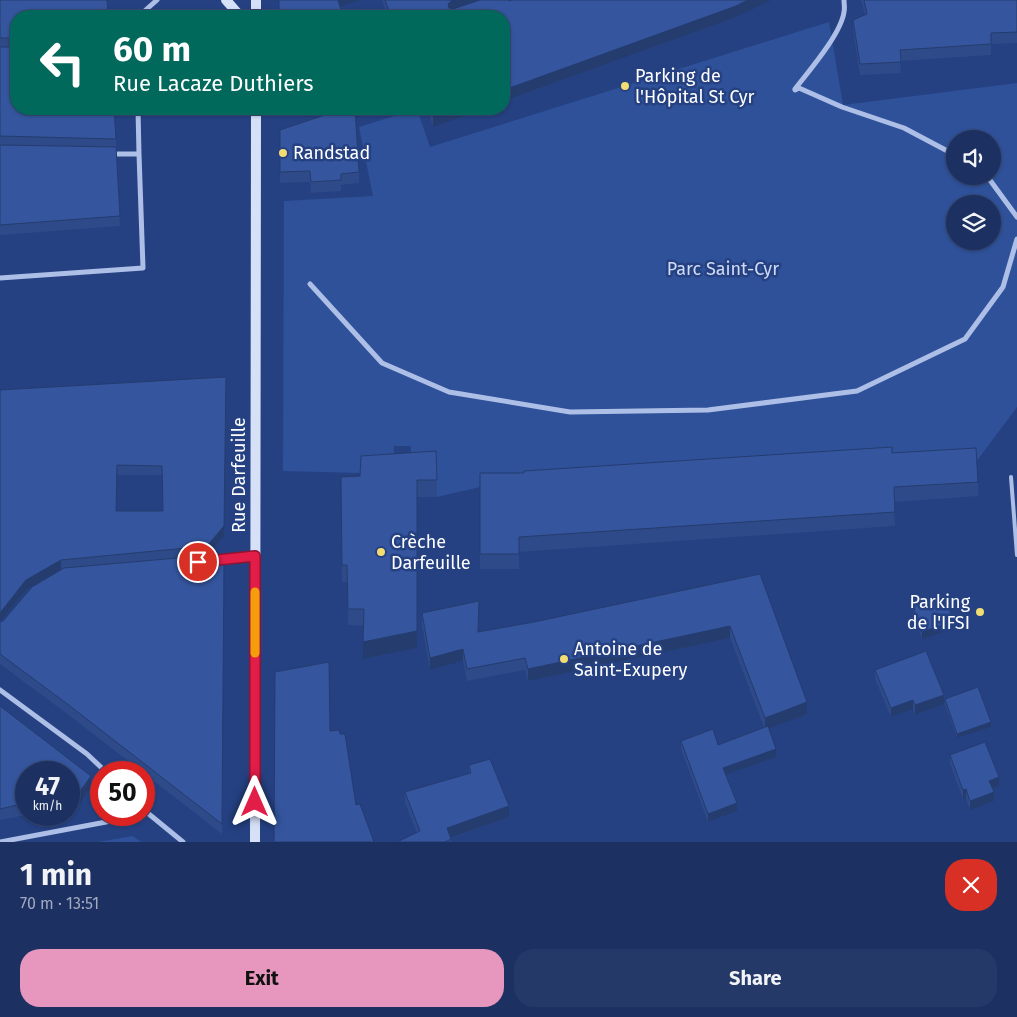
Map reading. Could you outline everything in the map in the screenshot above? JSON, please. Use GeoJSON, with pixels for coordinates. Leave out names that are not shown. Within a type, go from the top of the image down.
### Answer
{"type":"FeatureCollection","features":[{"type":"Feature","properties":{"kind":"main road"},"geometry":{"type":"LineString","coordinates":[[226,0],[235,10]]}},
{"type":"Feature","properties":{"kind":"main road","name":"Rue Darfeuille"},"geometry":{"type":"LineString","coordinates":[[255,842],[256,115]]}},
{"type":"Feature","properties":{"kind":"street"},"geometry":{"type":"LineString","coordinates":[[146,10],[157,0]]}},
{"type":"Feature","properties":{"kind":"street"},"geometry":{"type":"LineString","coordinates":[[844,0],[844,12],[835,33],[820,58],[795,90],[799,88],[842,107],[904,128],[946,150]]}},
{"type":"Feature","properties":{"kind":"street"},"geometry":{"type":"LineString","coordinates":[[0,278],[143,268],[138,115]]}},
{"type":"Feature","properties":{"kind":"street"},"geometry":{"type":"LineString","coordinates":[[99,154],[139,154]]}},
{"type":"Feature","properties":{"kind":"street"},"geometry":{"type":"LineString","coordinates":[[994,185],[1017,217]]}},
{"type":"Feature","properties":{"kind":"street"},"geometry":{"type":"LineString","coordinates":[[310,284],[382,363],[449,392],[570,412],[708,410],[857,391],[965,339],[1003,287],[1017,239]]}},
{"type":"Feature","properties":{"kind":"street"},"geometry":{"type":"LineString","coordinates":[[188,563],[255,556]]}},
{"type":"Feature","properties":{"kind":"street"},"geometry":{"type":"LineString","coordinates":[[0,690],[94,761]]}},
{"type":"Feature","properties":{"kind":"street"},"geometry":{"type":"LineString","coordinates":[[155,819],[183,842]]}},
{"type":"Feature","properties":{"kind":"street"},"geometry":{"type":"LineString","coordinates":[[0,842],[90,825]]}},
{"type":"Feature","properties":{"kind":"lane"},"geometry":{"type":"LineString","coordinates":[[1011,477],[1017,555]]}},
{"type":"Feature","properties":{"kind":"green space","name":"Parc Saint-Cyr"},"geometry":{"type":"Polygon","coordinates":[[[829,22],[843,105],[1017,83],[1017,407],[976,462],[480,487],[437,497],[436,468],[411,469],[411,446],[394,446],[393,471],[361,473],[283,471],[284,201],[373,196],[359,127],[398,115],[419,115],[430,147],[829,22]]]}},
{"type":"Feature","properties":{"kind":"green space"},"geometry":{"type":"Polygon","coordinates":[[[133,836],[141,842],[98,842],[133,836]]]}},
{"type":"Feature","properties":{"kind":"building"},"geometry":{"type":"Polygon","coordinates":[[[0,0],[107,0],[108,10],[10,10],[10,38],[0,38],[0,0]]]}},
{"type":"Feature","properties":{"kind":"building"},"geometry":{"type":"Polygon","coordinates":[[[279,0],[338,0],[341,10],[279,10],[279,0]]]}},
{"type":"Feature","properties":{"kind":"building"},"geometry":{"type":"Polygon","coordinates":[[[385,0],[453,0],[448,4],[449,8],[453,9],[480,0],[748,0],[510,88],[510,10],[389,10],[385,0]]]}},
{"type":"Feature","properties":{"kind":"building"},"geometry":{"type":"Polygon","coordinates":[[[864,0],[1017,0],[1017,32],[991,33],[991,44],[900,50],[901,62],[860,64],[853,20],[867,14],[864,0]]]}},
{"type":"Feature","properties":{"kind":"building"},"geometry":{"type":"Polygon","coordinates":[[[0,47],[10,47],[10,115],[114,115],[116,139],[0,136],[0,47]]]}},
{"type":"Feature","properties":{"kind":"building"},"geometry":{"type":"Polygon","coordinates":[[[355,115],[359,172],[341,174],[341,180],[311,182],[310,171],[280,172],[280,130],[322,116],[355,115]]]}},
{"type":"Feature","properties":{"kind":"building"},"geometry":{"type":"Polygon","coordinates":[[[0,145],[116,147],[120,216],[0,225],[0,145]]]}},
{"type":"Feature","properties":{"kind":"building"},"geometry":{"type":"Polygon","coordinates":[[[226,377],[224,526],[207,546],[61,560],[26,580],[0,613],[0,390],[226,377]],[[117,465],[116,511],[163,511],[162,466],[117,465]]]}},
{"type":"Feature","properties":{"kind":"building"},"geometry":{"type":"Polygon","coordinates":[[[892,447],[892,453],[976,448],[978,482],[894,487],[895,512],[519,537],[519,554],[480,554],[480,473],[524,473],[524,471],[892,447]]]}},
{"type":"Feature","properties":{"kind":"building","name":"Crèche Darfeuille"},"geometry":{"type":"Polygon","coordinates":[[[436,451],[437,480],[417,480],[417,631],[363,642],[364,609],[348,609],[347,565],[342,565],[341,477],[360,476],[361,456],[436,451]]]}},
{"type":"Feature","properties":{"kind":"building"},"geometry":{"type":"Polygon","coordinates":[[[200,556],[192,565],[224,561],[222,824],[155,772],[155,761],[141,761],[0,654],[0,622],[3,621],[32,587],[64,568],[200,556]]]}},
{"type":"Feature","properties":{"kind":"building","name":"Antoine de Saint-Exupery"},"geometry":{"type":"Polygon","coordinates":[[[760,574],[807,702],[765,718],[730,626],[528,669],[525,658],[467,669],[463,649],[430,658],[422,613],[479,601],[478,632],[760,574]]]}},
{"type":"Feature","properties":{"kind":"building"},"geometry":{"type":"Polygon","coordinates":[[[943,594],[954,621],[922,632],[913,606],[943,594]]]}},
{"type":"Feature","properties":{"kind":"building"},"geometry":{"type":"Polygon","coordinates":[[[926,651],[944,695],[915,705],[913,700],[891,708],[875,670],[926,651]]]}},
{"type":"Feature","properties":{"kind":"building"},"geometry":{"type":"Polygon","coordinates":[[[329,662],[330,731],[339,730],[340,734],[345,734],[356,805],[360,804],[374,842],[274,842],[275,672],[329,662]]]}},
{"type":"Feature","properties":{"kind":"building"},"geometry":{"type":"Polygon","coordinates":[[[978,687],[991,722],[957,734],[945,699],[978,687]]]}},
{"type":"Feature","properties":{"kind":"building"},"geometry":{"type":"Polygon","coordinates":[[[0,706],[72,761],[15,761],[15,806],[0,809],[0,706]]]}},
{"type":"Feature","properties":{"kind":"building"},"geometry":{"type":"Polygon","coordinates":[[[768,726],[776,749],[723,768],[737,803],[708,814],[681,741],[713,729],[718,745],[768,726]]]}},
{"type":"Feature","properties":{"kind":"building"},"geometry":{"type":"Polygon","coordinates":[[[985,742],[999,777],[989,781],[994,792],[970,801],[966,789],[963,790],[950,755],[985,742]]]}},
{"type":"Feature","properties":{"kind":"building"},"geometry":{"type":"Polygon","coordinates":[[[490,759],[509,806],[447,828],[451,839],[445,842],[397,842],[420,831],[405,792],[471,773],[469,765],[490,759]]]}},
{"type":"Feature","properties":{"kind":"building"},"geometry":{"type":"Polygon","coordinates":[[[80,768],[90,775],[80,792],[80,768]]]}},
{"type":"Feature","properties":{"kind":"slow traffic"},"geometry":{"type":"LineString","coordinates":[[255,592],[255,653]]}},
{"type":"Feature","properties":{"kind":"place","name":"Parking de l'Hôpital St Cyr"},"geometry":{"type":"Point","coordinates":[625,86]}},
{"type":"Feature","properties":{"kind":"place","name":"Randstad"},"geometry":{"type":"Point","coordinates":[283,153]}},
{"type":"Feature","properties":{"kind":"place","name":"Crèche Darfeuille"},"geometry":{"type":"Point","coordinates":[381,552]}},
{"type":"Feature","properties":{"kind":"place","name":"Parking de l'IFSI"},"geometry":{"type":"Point","coordinates":[980,612]}},
{"type":"Feature","properties":{"kind":"place","name":"Antoine de Saint-Exupery"},"geometry":{"type":"Point","coordinates":[564,659]}},
{"type":"Feature","properties":{"kind":"route"},"geometry":{"type":"LineString","coordinates":[[198,562],[255,556],[255,802]]}}]}
